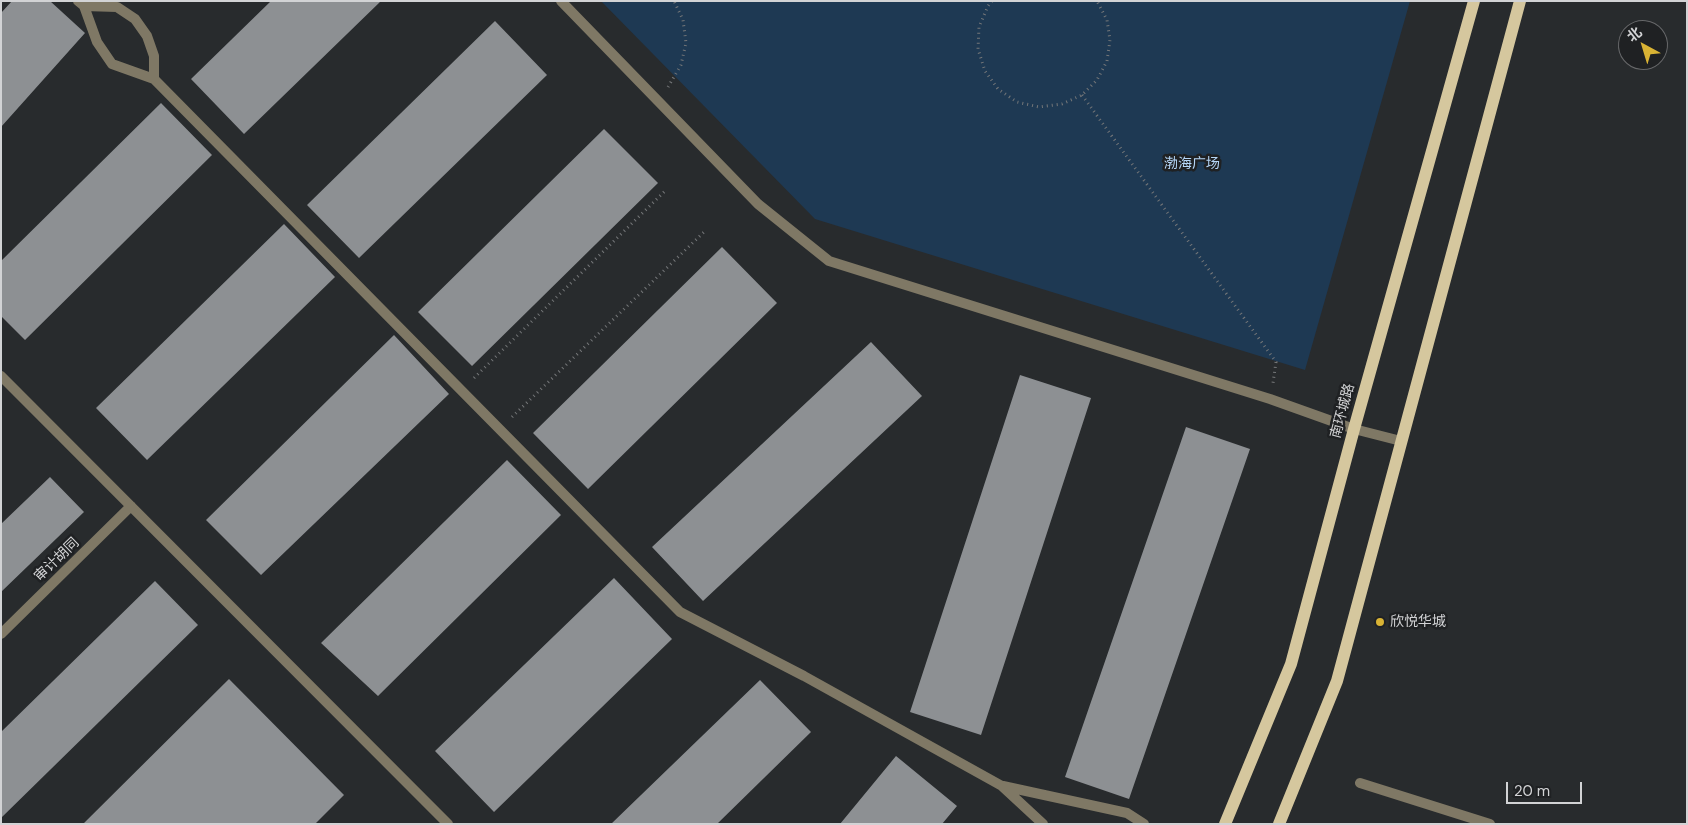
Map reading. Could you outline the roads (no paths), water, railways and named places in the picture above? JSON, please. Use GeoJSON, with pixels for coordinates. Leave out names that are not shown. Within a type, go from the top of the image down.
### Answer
{"type":"FeatureCollection","features":[{"type":"Feature","properties":{"kind":"main road","name":"南环城路"},"geometry":{"type":"LineString","coordinates":[[1225,824],[1291,664],[1354,429],[1474,1]]}},
{"type":"Feature","properties":{"kind":"main road"},"geometry":{"type":"LineString","coordinates":[[1279,824],[1336,681],[1520,1]]}},
{"type":"Feature","properties":{"kind":"street"},"geometry":{"type":"LineString","coordinates":[[561,1],[758,204],[829,261],[1270,399],[1354,429],[1401,441]]}},
{"type":"Feature","properties":{"kind":"street"},"geometry":{"type":"LineString","coordinates":[[154,79],[154,56],[147,36],[135,19],[117,7],[81,4],[96,42],[112,64],[154,79],[680,612],[804,676],[1002,786],[1043,824]]}},
{"type":"Feature","properties":{"kind":"street"},"geometry":{"type":"LineString","coordinates":[[1,376],[448,824]]}},
{"type":"Feature","properties":{"kind":"street","name":"审计胡同"},"geometry":{"type":"LineString","coordinates":[[1,634],[131,506]]}},
{"type":"Feature","properties":{"kind":"street"},"geometry":{"type":"LineString","coordinates":[[1360,783],[1490,824]]}},
{"type":"Feature","properties":{"kind":"street"},"geometry":{"type":"LineString","coordinates":[[1002,786],[1128,813],[1144,824]]}},
{"type":"Feature","properties":{"kind":"place","name":"欣悦华城"},"geometry":{"type":"Point","coordinates":[1380,622]}},
{"type":"Feature","properties":{"kind":"park label","name":"渤海广场"},"geometry":{"type":"Point","coordinates":[1192,164]}}]}
